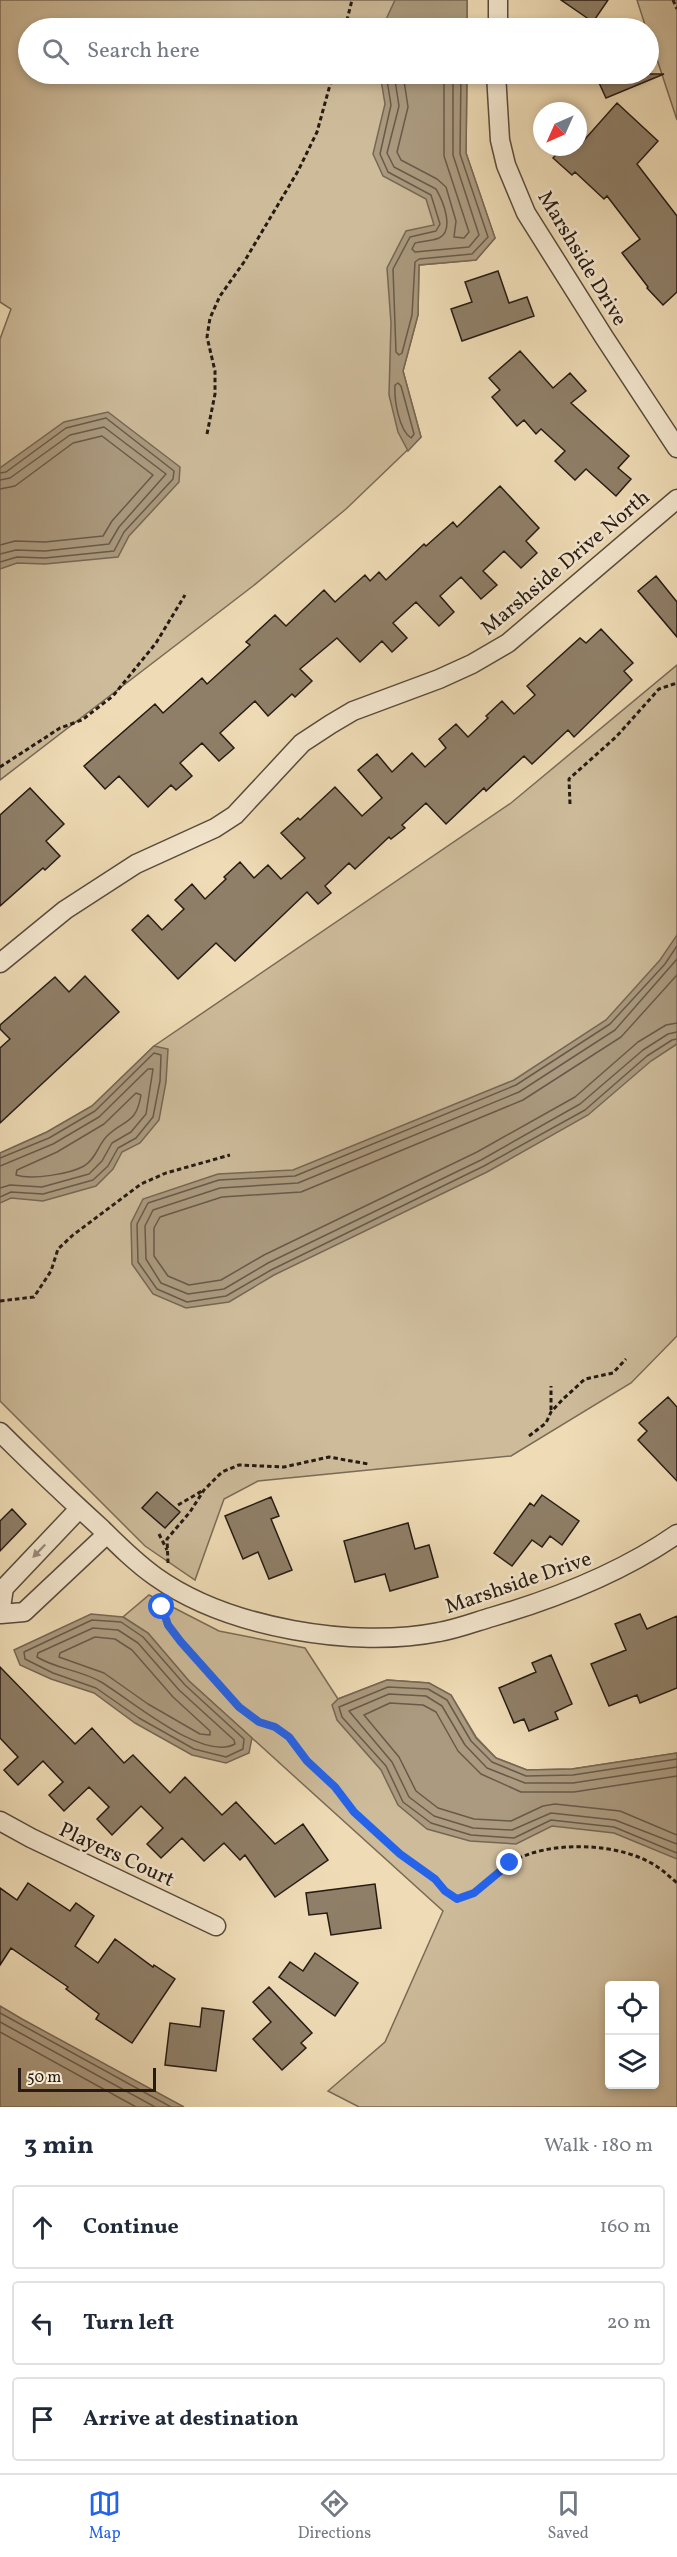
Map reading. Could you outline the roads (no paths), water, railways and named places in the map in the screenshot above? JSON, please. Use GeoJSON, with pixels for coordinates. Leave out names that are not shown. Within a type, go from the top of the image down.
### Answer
{"type":"FeatureCollection","features":[{"type":"Feature","properties":{"kind":"street"},"geometry":{"type":"LineString","coordinates":[[498,0],[498,18]]}},
{"type":"Feature","properties":{"kind":"street","name":"Marshside Drive"},"geometry":{"type":"LineString","coordinates":[[497,84],[500,140],[506,165],[526,213],[604,338],[677,448]]}},
{"type":"Feature","properties":{"kind":"street","name":"Marshside Drive North"},"geometry":{"type":"LineString","coordinates":[[0,963],[65,910],[136,864],[215,828],[235,815],[302,743],[331,724],[353,711],[456,672],[507,643],[677,499]]}},
{"type":"Feature","properties":{"kind":"street","name":"Marshside Drive"},"geometry":{"type":"LineString","coordinates":[[0,1432],[79,1509],[156,1577],[208,1606],[243,1619],[313,1634],[377,1637],[440,1632],[537,1604],[614,1573],[677,1534]]}},
{"type":"Feature","properties":{"kind":"street"},"geometry":{"type":"LineString","coordinates":[[79,1509],[4,1588],[0,1614],[24,1612],[107,1534]]}},
{"type":"Feature","properties":{"kind":"street","name":"Players Court"},"geometry":{"type":"LineString","coordinates":[[0,1821],[216,1926]]}},
{"type":"Feature","properties":{"kind":"water"},"geometry":{"type":"Polygon","coordinates":[[[395,0],[467,0],[467,18],[387,18],[395,0]]]}},
{"type":"Feature","properties":{"kind":"water"},"geometry":{"type":"Polygon","coordinates":[[[382,84],[467,84],[466,153],[495,238],[476,260],[419,265],[418,315],[403,371],[421,437],[408,451],[398,432],[389,395],[391,323],[387,268],[406,231],[434,225],[426,199],[383,176],[373,154],[385,104],[382,84]]]}},
{"type":"Feature","properties":{"kind":"water"},"geometry":{"type":"Polygon","coordinates":[[[108,412],[180,467],[179,482],[129,536],[118,557],[45,564],[17,563],[0,569],[0,468],[64,422],[108,412]]]}},
{"type":"Feature","properties":{"kind":"water"},"geometry":{"type":"Polygon","coordinates":[[[677,935],[677,1044],[651,1061],[588,1115],[487,1172],[274,1275],[229,1302],[186,1308],[153,1294],[132,1264],[131,1223],[143,1199],[218,1174],[293,1170],[514,1080],[606,1020],[660,960],[677,935]]]}},
{"type":"Feature","properties":{"kind":"water"},"geometry":{"type":"Polygon","coordinates":[[[154,1046],[168,1049],[166,1082],[159,1120],[140,1143],[122,1152],[113,1169],[96,1186],[43,1201],[11,1198],[0,1203],[0,1153],[47,1132],[92,1106],[154,1046]]]}},
{"type":"Feature","properties":{"kind":"water"},"geometry":{"type":"Polygon","coordinates":[[[91,1614],[123,1617],[148,1633],[189,1681],[252,1738],[249,1753],[226,1763],[192,1755],[135,1723],[94,1693],[51,1679],[20,1665],[14,1650],[91,1614]]]}},
{"type":"Feature","properties":{"kind":"water"},"geometry":{"type":"Polygon","coordinates":[[[387,1680],[429,1683],[451,1695],[476,1738],[496,1758],[527,1770],[572,1769],[677,1753],[677,1859],[614,1833],[552,1826],[516,1844],[470,1841],[427,1829],[398,1805],[381,1770],[337,1720],[332,1705],[338,1699],[387,1680]]]}},
{"type":"Feature","properties":{"kind":"water"},"geometry":{"type":"Polygon","coordinates":[[[0,2006],[22,2019],[184,2107],[0,2107],[0,2006]]]}}]}
